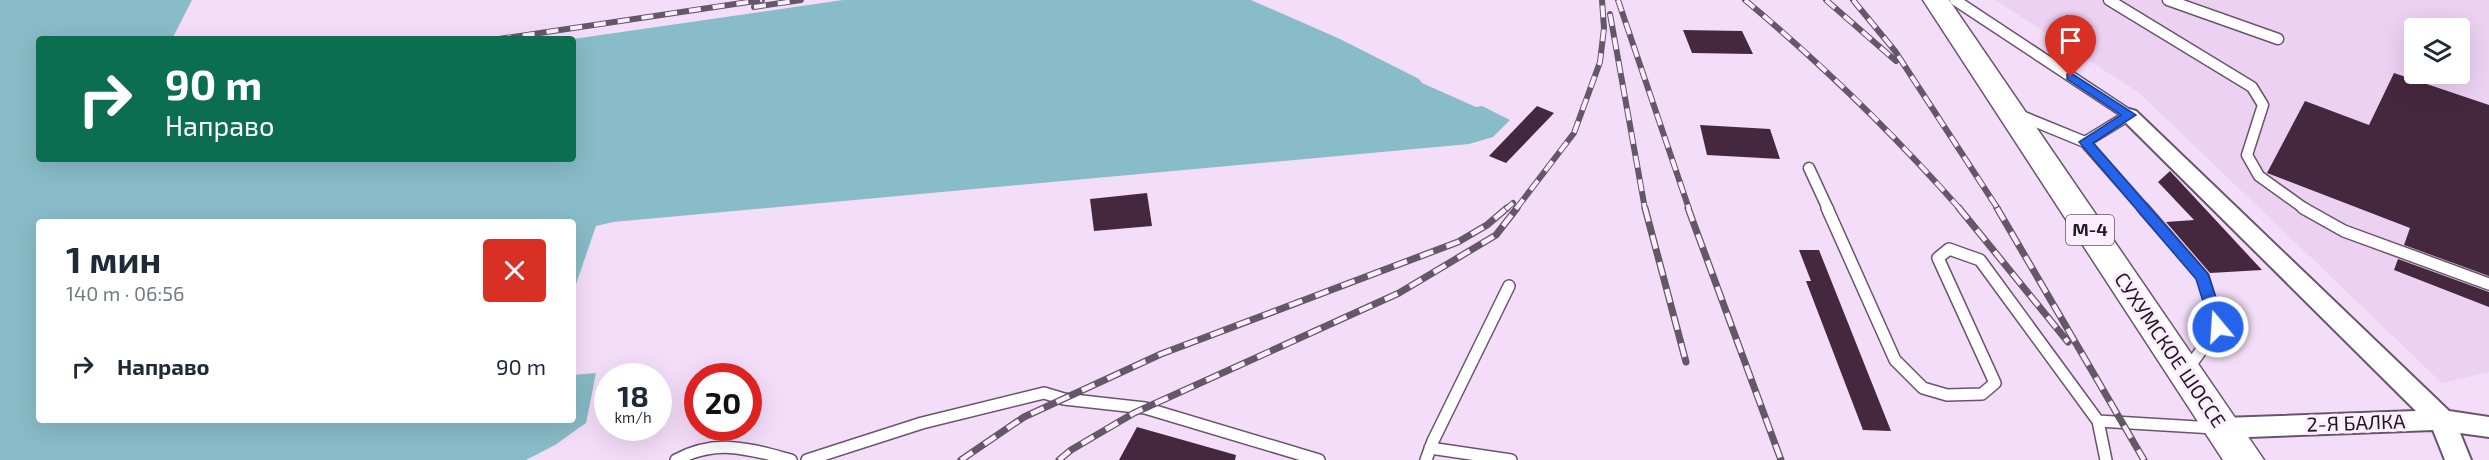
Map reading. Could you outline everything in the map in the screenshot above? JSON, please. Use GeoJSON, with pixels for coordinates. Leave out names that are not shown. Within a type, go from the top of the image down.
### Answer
{"type":"FeatureCollection","features":[{"type":"Feature","properties":{"kind":"highway","name":"СУХУМСКОЕ ШОССЕ"},"geometry":{"type":"LineString","coordinates":[[1936,0],[2244,460]]}},
{"type":"Feature","properties":{"kind":"street"},"geometry":{"type":"LineString","coordinates":[[2129,115],[2442,420],[2458,460]]}},
{"type":"Feature","properties":{"kind":"street","name":"2-Я БАЛКА"},"geometry":{"type":"LineString","coordinates":[[2223,428],[2442,420],[2489,427]]}},
{"type":"Feature","properties":{"kind":"lane"},"geometry":{"type":"LineString","coordinates":[[1955,0],[2129,115],[2085,142]]}},
{"type":"Feature","properties":{"kind":"lane"},"geometry":{"type":"LineString","coordinates":[[2109,0],[2252,87],[2263,105],[2247,155],[2259,176],[2268,183],[2307,212],[2344,231],[2489,284]]}},
{"type":"Feature","properties":{"kind":"lane"},"geometry":{"type":"LineString","coordinates":[[2168,0],[2278,39]]}},
{"type":"Feature","properties":{"kind":"lane"},"geometry":{"type":"LineString","coordinates":[[2010,111],[2085,142],[2203,277],[2218,327],[2185,372]]}},
{"type":"Feature","properties":{"kind":"lane"},"geometry":{"type":"LineString","coordinates":[[1809,168],[1895,360],[1923,388],[1947,395],[1982,394],[1995,383],[1938,258],[1949,249],[1980,260],[2098,421],[2106,460]]}},
{"type":"Feature","properties":{"kind":"lane"},"geometry":{"type":"LineString","coordinates":[[1509,286],[1428,454],[1511,460]]}},
{"type":"Feature","properties":{"kind":"lane"},"geometry":{"type":"LineString","coordinates":[[807,460],[922,423],[1044,393],[1064,399],[1145,408],[1319,460]]}},
{"type":"Feature","properties":{"kind":"lane"},"geometry":{"type":"LineString","coordinates":[[2098,421],[2223,428]]}},
{"type":"Feature","properties":{"kind":"lane"},"geometry":{"type":"LineString","coordinates":[[676,460],[710,445],[736,447],[791,460]]}},
{"type":"Feature","properties":{"kind":"shaded area"},"geometry":{"type":"Polygon","coordinates":[[[0,0],[192,0],[174,36],[36,36],[36,162],[576,162],[576,39],[843,0],[1251,0],[1340,39],[1419,79],[1422,83],[1476,107],[1482,106],[1510,120],[1493,137],[1469,144],[613,222],[596,226],[576,284],[576,219],[36,219],[36,423],[576,423],[576,375],[594,373],[586,423],[555,445],[526,460],[0,460],[0,0]]]}},
{"type":"Feature","properties":{"kind":"shaded area"},"geometry":{"type":"Polygon","coordinates":[[[1995,0],[2489,0],[2489,372],[2442,383],[2138,92],[1995,0]]]}},
{"type":"Feature","properties":{"kind":"building"},"geometry":{"type":"Polygon","coordinates":[[[2067,15],[2092,26],[2074,38],[2050,27],[2067,15]]]}},
{"type":"Feature","properties":{"kind":"building"},"geometry":{"type":"Polygon","coordinates":[[[1683,30],[1742,31],[1753,54],[1692,53],[1683,30]]]}},
{"type":"Feature","properties":{"kind":"building"},"geometry":{"type":"Polygon","coordinates":[[[2394,73],[2404,76],[2404,84],[2427,84],[2489,105],[2489,276],[2404,245],[2410,228],[2267,173],[2305,101],[2369,125],[2394,73]]]}},
{"type":"Feature","properties":{"kind":"building"},"geometry":{"type":"Polygon","coordinates":[[[1537,106],[1554,113],[1506,163],[1489,156],[1537,106]]]}},
{"type":"Feature","properties":{"kind":"building"},"geometry":{"type":"Polygon","coordinates":[[[1700,125],[1770,129],[1780,159],[1707,155],[1700,125]]]}},
{"type":"Feature","properties":{"kind":"building"},"geometry":{"type":"Polygon","coordinates":[[[2170,171],[2262,270],[2210,273],[2166,222],[2194,220],[2158,182],[2170,171]]]}},
{"type":"Feature","properties":{"kind":"building"},"geometry":{"type":"Polygon","coordinates":[[[1147,193],[1152,226],[1094,231],[1090,199],[1147,193]]]}},
{"type":"Feature","properties":{"kind":"building"},"geometry":{"type":"Polygon","coordinates":[[[1799,250],[1819,250],[1891,431],[1863,430],[1806,281],[1811,281],[1799,250]]]}},
{"type":"Feature","properties":{"kind":"building"},"geometry":{"type":"Polygon","coordinates":[[[2398,259],[2489,292],[2489,307],[2394,270],[2398,259]]]}},
{"type":"Feature","properties":{"kind":"building"},"geometry":{"type":"Polygon","coordinates":[[[1137,427],[1236,455],[1235,460],[1119,460],[1137,427]]]}},
{"type":"Feature","properties":{"kind":"railway"},"geometry":{"type":"LineString","coordinates":[[519,36],[762,0]]}},
{"type":"Feature","properties":{"kind":"railway"},"geometry":{"type":"LineString","coordinates":[[754,7],[801,0]]}},
{"type":"Feature","properties":{"kind":"railway"},"geometry":{"type":"LineString","coordinates":[[1516,209],[1574,133],[1600,62],[1604,28],[1602,0]]}},
{"type":"Feature","properties":{"kind":"railway"},"geometry":{"type":"LineString","coordinates":[[1618,0],[1689,209]]}},
{"type":"Feature","properties":{"kind":"railway"},"geometry":{"type":"LineString","coordinates":[[1745,0],[1857,100],[1960,209]]}},
{"type":"Feature","properties":{"kind":"railway"},"geometry":{"type":"LineString","coordinates":[[1826,0],[1896,61]]}},
{"type":"Feature","properties":{"kind":"railway"},"geometry":{"type":"LineString","coordinates":[[1853,0],[1895,51],[1998,209]]}},
{"type":"Feature","properties":{"kind":"railway"},"geometry":{"type":"LineString","coordinates":[[1610,14],[1645,209]]}},
{"type":"Feature","properties":{"kind":"railway"},"geometry":{"type":"LineString","coordinates":[[1506,209],[1513,203]]}},
{"type":"Feature","properties":{"kind":"railway"},"geometry":{"type":"LineString","coordinates":[[961,460],[1024,417],[1161,354],[1458,242],[1487,225],[1507,208]]}},
{"type":"Feature","properties":{"kind":"railway"},"geometry":{"type":"LineString","coordinates":[[1059,460],[1071,450],[1134,413],[1399,293],[1496,235],[1517,208]]}},
{"type":"Feature","properties":{"kind":"railway"},"geometry":{"type":"LineString","coordinates":[[1645,208],[1686,362]]}},
{"type":"Feature","properties":{"kind":"railway"},"geometry":{"type":"LineString","coordinates":[[1688,208],[1781,460]]}},
{"type":"Feature","properties":{"kind":"railway"},"geometry":{"type":"LineString","coordinates":[[1959,208],[2068,342]]}},
{"type":"Feature","properties":{"kind":"railway"},"geometry":{"type":"LineString","coordinates":[[1997,208],[2144,460]]}},
{"type":"Feature","properties":{"kind":"route"},"geometry":{"type":"LineString","coordinates":[[2071,77],[2129,115],[2085,142],[2203,277],[2218,327]]}}]}
